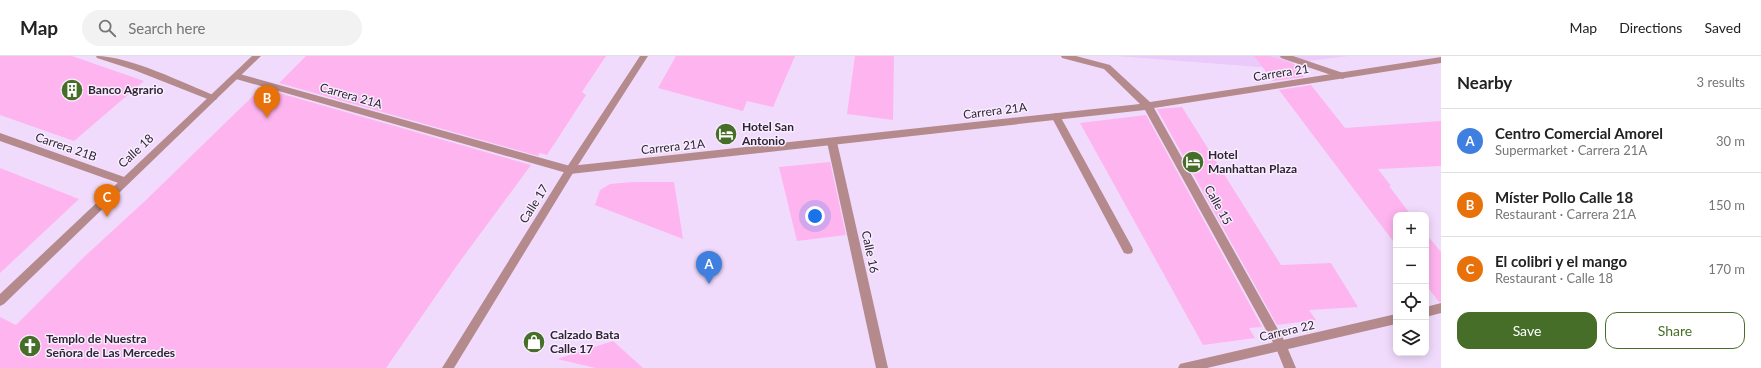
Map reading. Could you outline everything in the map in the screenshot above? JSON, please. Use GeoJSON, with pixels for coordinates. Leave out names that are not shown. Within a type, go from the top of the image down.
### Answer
{"type":"FeatureCollection","features":[{"type":"Feature","properties":{"kind":"street"},"geometry":{"type":"LineString","coordinates":[[100,56],[137,68],[213,98]]}},
{"type":"Feature","properties":{"kind":"street","name":"Calle 18"},"geometry":{"type":"LineString","coordinates":[[0,300],[257,56]]}},
{"type":"Feature","properties":{"kind":"street","name":"Calle 17"},"geometry":{"type":"LineString","coordinates":[[448,368],[570,170],[644,56]]}},
{"type":"Feature","properties":{"kind":"street","name":"Calle 15"},"geometry":{"type":"LineString","coordinates":[[1065,56],[1107,67],[1148,106],[1281,346],[1290,368]]}},
{"type":"Feature","properties":{"kind":"street"},"geometry":{"type":"LineString","coordinates":[[1284,56],[1343,76]]}},
{"type":"Feature","properties":{"kind":"street","name":"Carrera 21"},"geometry":{"type":"LineString","coordinates":[[1148,106],[1441,60]]}},
{"type":"Feature","properties":{"kind":"street","name":"Carrera 21A"},"geometry":{"type":"LineString","coordinates":[[236,76],[570,170],[1148,106]]}},
{"type":"Feature","properties":{"kind":"street"},"geometry":{"type":"LineString","coordinates":[[1056,116],[1128,250]]}},
{"type":"Feature","properties":{"kind":"street","name":"Carrera 21B"},"geometry":{"type":"LineString","coordinates":[[0,137],[124,181]]}},
{"type":"Feature","properties":{"kind":"street","name":"Calle 16"},"geometry":{"type":"LineString","coordinates":[[832,142],[882,368]]}},
{"type":"Feature","properties":{"kind":"street"},"geometry":{"type":"LineString","coordinates":[[1429,311],[1441,308]]}},
{"type":"Feature","properties":{"kind":"street","name":"Carrera 22"},"geometry":{"type":"LineString","coordinates":[[1184,368],[1393,320]]}},
{"type":"Feature","properties":{"kind":"shaded area"},"geometry":{"type":"Polygon","coordinates":[[[1116,56],[1348,56],[1259,67],[1116,56]]]}},
{"type":"Feature","properties":{"kind":"building","name":"Banco Agrario"},"geometry":{"type":"Polygon","coordinates":[[[0,56],[72,56],[144,81],[74,141],[0,115],[0,56]]]}},
{"type":"Feature","properties":{"kind":"building"},"geometry":{"type":"Polygon","coordinates":[[[306,56],[606,56],[582,92],[586,95],[547,155],[540,153],[538,156],[279,83],[306,56]]]}},
{"type":"Feature","properties":{"kind":"building"},"geometry":{"type":"Polygon","coordinates":[[[676,56],[795,56],[773,107],[747,101],[743,111],[658,88],[676,56]]]}},
{"type":"Feature","properties":{"kind":"building"},"geometry":{"type":"Polygon","coordinates":[[[855,56],[894,56],[893,120],[847,114],[855,56]]]}},
{"type":"Feature","properties":{"kind":"building"},"geometry":{"type":"Polygon","coordinates":[[[1254,56],[1269,56],[1294,64],[1304,77],[1273,81],[1254,56]]]}},
{"type":"Feature","properties":{"kind":"building"},"geometry":{"type":"Polygon","coordinates":[[[1311,85],[1345,128],[1441,121],[1441,166],[1378,169],[1409,212],[1393,212],[1393,241],[1279,90],[1311,85]]]}},
{"type":"Feature","properties":{"kind":"building"},"geometry":{"type":"Polygon","coordinates":[[[272,91],[531,165],[458,264],[386,368],[0,368],[0,317],[16,325],[84,257],[146,200],[257,92],[267,95],[272,91]]]}},
{"type":"Feature","properties":{"kind":"building"},"geometry":{"type":"Polygon","coordinates":[[[1182,107],[1281,265],[1331,263],[1358,307],[1309,310],[1316,320],[1277,325],[1157,109],[1182,107]]]}},
{"type":"Feature","properties":{"kind":"building"},"geometry":{"type":"Polygon","coordinates":[[[1146,115],[1262,327],[1249,328],[1255,338],[1203,345],[1080,123],[1146,115]]]}},
{"type":"Feature","properties":{"kind":"building"},"geometry":{"type":"Polygon","coordinates":[[[830,162],[846,235],[797,241],[779,167],[830,162]]]}},
{"type":"Feature","properties":{"kind":"building"},"geometry":{"type":"Polygon","coordinates":[[[0,168],[79,199],[0,273],[0,168]]]}},
{"type":"Feature","properties":{"kind":"building"},"geometry":{"type":"Polygon","coordinates":[[[633,182],[674,182],[683,239],[595,205],[600,190],[610,184],[633,182]]]}},
{"type":"Feature","properties":{"kind":"building"},"geometry":{"type":"Polygon","coordinates":[[[1429,238],[1441,252],[1441,302],[1439,302],[1429,289],[1429,238]]]}},
{"type":"Feature","properties":{"kind":"building"},"geometry":{"type":"Polygon","coordinates":[[[613,341],[643,368],[596,368],[557,359],[613,341]]]}},
{"type":"Feature","properties":{"kind":"place","name":"Banco Agrario"},"geometry":{"type":"Point","coordinates":[72,90]}},
{"type":"Feature","properties":{"kind":"place","name":"Míster Pollo Calle 18"},"geometry":{"type":"Point","coordinates":[267,118]}},
{"type":"Feature","properties":{"kind":"place","name":"Hotel San Antonio"},"geometry":{"type":"Point","coordinates":[726,134]}},
{"type":"Feature","properties":{"kind":"place","name":"Hotel Manhattan Plaza"},"geometry":{"type":"Point","coordinates":[1193,162]}},
{"type":"Feature","properties":{"kind":"place","name":"El colibri y el mango"},"geometry":{"type":"Point","coordinates":[107,217]}},
{"type":"Feature","properties":{"kind":"place","name":"Centro Comercial Amorel"},"geometry":{"type":"Point","coordinates":[709,284]}},
{"type":"Feature","properties":{"kind":"place","name":"Calzado Bata Calle 17"},"geometry":{"type":"Point","coordinates":[534,342]}},
{"type":"Feature","properties":{"kind":"place","name":"Templo de Nuestra Señora de Las Mercedes"},"geometry":{"type":"Point","coordinates":[30,346]}}]}
